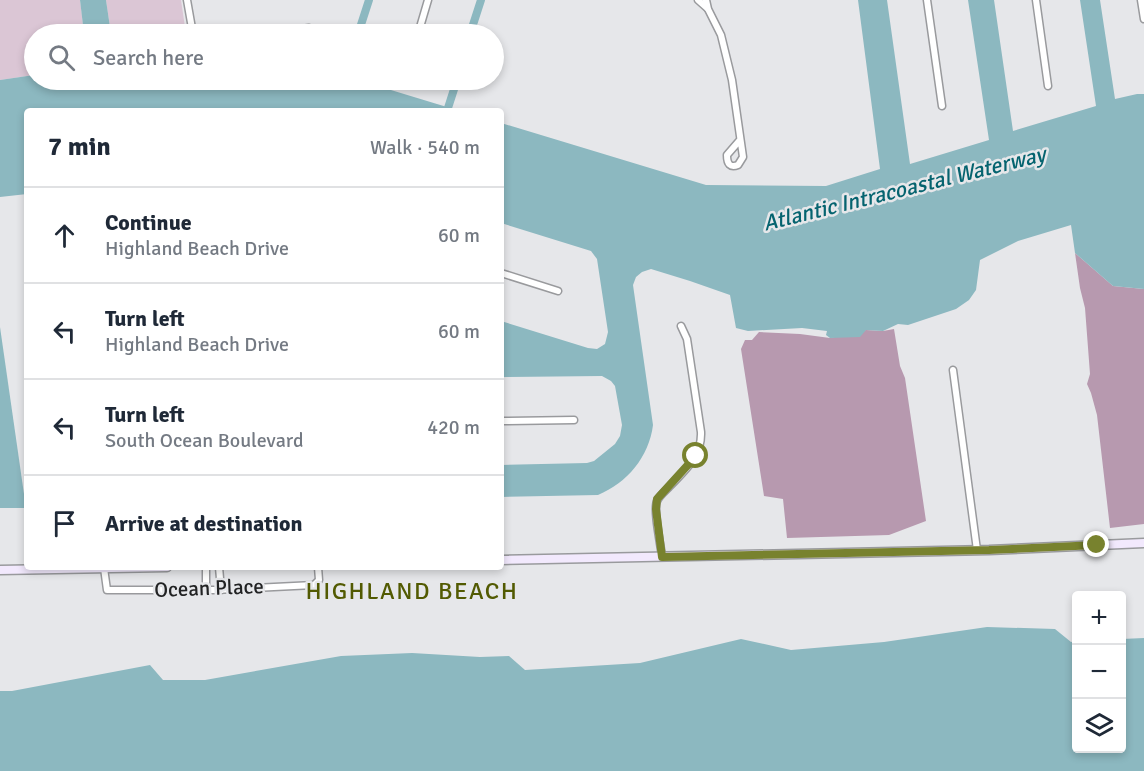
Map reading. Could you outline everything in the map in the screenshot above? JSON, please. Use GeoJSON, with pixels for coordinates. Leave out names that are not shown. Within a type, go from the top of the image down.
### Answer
{"type":"FeatureCollection","features":[{"type":"Feature","properties":{"kind":"main road"},"geometry":{"type":"LineString","coordinates":[[504,560],[977,550],[1144,543]]}},
{"type":"Feature","properties":{"kind":"main road"},"geometry":{"type":"LineString","coordinates":[[0,570],[24,569]]}},
{"type":"Feature","properties":{"kind":"street"},"geometry":{"type":"LineString","coordinates":[[187,0],[191,24]]}},
{"type":"Feature","properties":{"kind":"street"},"geometry":{"type":"LineString","coordinates":[[420,24],[428,0]]}},
{"type":"Feature","properties":{"kind":"street"},"geometry":{"type":"LineString","coordinates":[[698,0],[708,9]]}},
{"type":"Feature","properties":{"kind":"street"},"geometry":{"type":"LineString","coordinates":[[706,0],[721,35],[727,59],[740,140]]}},
{"type":"Feature","properties":{"kind":"street"},"geometry":{"type":"LineString","coordinates":[[927,0],[942,106]]}},
{"type":"Feature","properties":{"kind":"street"},"geometry":{"type":"LineString","coordinates":[[1036,0],[1048,86]]}},
{"type":"Feature","properties":{"kind":"street"},"geometry":{"type":"LineString","coordinates":[[1141,0],[1144,19]]}},
{"type":"Feature","properties":{"kind":"street"},"geometry":{"type":"LineString","coordinates":[[504,274],[558,291]]}},
{"type":"Feature","properties":{"kind":"street"},"geometry":{"type":"LineString","coordinates":[[662,557],[656,509],[657,499],[693,461],[701,437],[687,339],[681,326]]}},
{"type":"Feature","properties":{"kind":"street"},"geometry":{"type":"LineString","coordinates":[[953,370],[977,550]]}},
{"type":"Feature","properties":{"kind":"street"},"geometry":{"type":"LineString","coordinates":[[504,421],[574,420]]}},
{"type":"Feature","properties":{"kind":"street","name":"Ocean Place"},"geometry":{"type":"LineString","coordinates":[[104,570],[107,590],[221,590],[314,585],[319,580],[318,570]]}},
{"type":"Feature","properties":{"kind":"street"},"geometry":{"type":"LineString","coordinates":[[206,570],[206,590]]}},
{"type":"Feature","properties":{"kind":"street"},"geometry":{"type":"LineString","coordinates":[[219,570],[221,590]]}},
{"type":"Feature","properties":{"kind":"shaded area"},"geometry":{"type":"Polygon","coordinates":[[[0,0],[80,0],[83,24],[24,24],[24,76],[0,80],[0,0]]]}},
{"type":"Feature","properties":{"kind":"shaded area"},"geometry":{"type":"Polygon","coordinates":[[[106,0],[181,0],[185,24],[110,24],[106,0]]]}},
{"type":"Feature","properties":{"kind":"shaded area"},"geometry":{"type":"Polygon","coordinates":[[[1075,253],[1113,286],[1144,289],[1144,524],[1110,528],[1097,415],[1087,384],[1090,374],[1085,308],[1075,253]]]}},
{"type":"Feature","properties":{"kind":"shaded area"},"geometry":{"type":"Polygon","coordinates":[[[894,329],[900,366],[905,378],[926,521],[889,535],[787,538],[783,499],[764,496],[741,349],[745,340],[752,340],[759,332],[830,338],[866,330],[894,329]]]}},
{"type":"Feature","properties":{"kind":"water"},"geometry":{"type":"Polygon","coordinates":[[[80,0],[106,0],[110,24],[83,24],[80,0]]]}},
{"type":"Feature","properties":{"kind":"water","name":"Atlantic Intracoastal Waterway"},"geometry":{"type":"Polygon","coordinates":[[[858,0],[887,0],[910,164],[989,140],[968,0],[994,0],[1013,131],[1096,106],[1080,0],[1100,0],[1115,99],[1144,94],[1144,289],[1113,286],[1075,253],[1071,225],[1018,241],[980,260],[976,290],[969,300],[956,309],[908,325],[898,324],[883,331],[866,330],[860,337],[830,338],[826,335],[827,331],[802,328],[748,331],[736,328],[730,295],[651,269],[636,277],[633,285],[653,425],[647,448],[641,458],[618,484],[598,495],[504,497],[504,465],[594,461],[615,444],[620,436],[622,425],[615,386],[602,376],[504,377],[504,322],[597,349],[605,344],[608,332],[597,259],[591,251],[504,224],[504,124],[706,185],[826,186],[880,169],[858,0]]]}},
{"type":"Feature","properties":{"kind":"water"},"geometry":{"type":"Polygon","coordinates":[[[24,76],[24,90],[391,90],[450,108],[24,108],[24,194],[0,197],[0,80],[24,76]]]}},
{"type":"Feature","properties":{"kind":"water"},"geometry":{"type":"Polygon","coordinates":[[[0,327],[24,494],[24,508],[0,508],[0,327]]]}},
{"type":"Feature","properties":{"kind":"water"},"geometry":{"type":"Polygon","coordinates":[[[987,627],[1055,629],[1072,642],[1072,753],[1126,753],[1126,639],[1144,638],[1144,771],[0,771],[0,691],[12,691],[150,665],[163,680],[205,680],[341,656],[412,653],[480,657],[509,656],[525,670],[640,663],[741,639],[791,650],[884,642],[987,627]]]}},
{"type":"Feature","properties":{"kind":"waterway"},"geometry":{"type":"LineString","coordinates":[[361,24],[369,0]]}},
{"type":"Feature","properties":{"kind":"waterway"},"geometry":{"type":"LineString","coordinates":[[473,24],[481,0]]}},
{"type":"Feature","properties":{"kind":"waterway"},"geometry":{"type":"LineString","coordinates":[[448,108],[454,90]]}},
{"type":"Feature","properties":{"kind":"district","name":"HIGHLAND BEACH"},"geometry":{"type":"Point","coordinates":[412,591]}},
{"type":"Feature","properties":{"kind":"route"},"geometry":{"type":"LineString","coordinates":[[696,456],[657,499],[656,509],[662,557],[989,550],[1097,545]]}}]}
